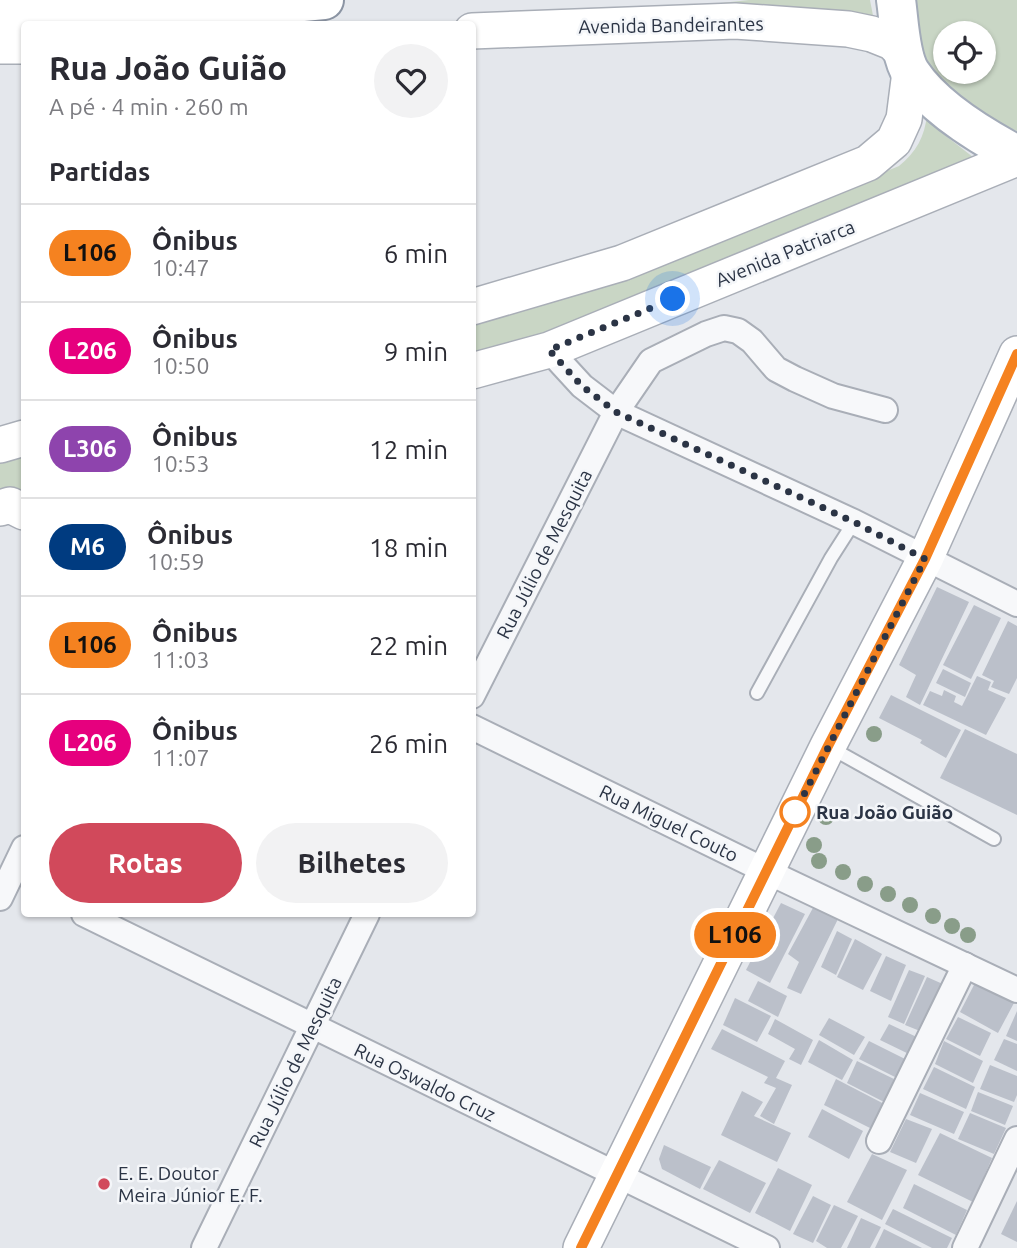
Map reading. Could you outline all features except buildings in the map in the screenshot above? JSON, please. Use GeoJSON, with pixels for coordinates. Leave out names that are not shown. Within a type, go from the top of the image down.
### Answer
{"type":"FeatureCollection","features":[{"type":"Feature","properties":{"kind":"main road"},"geometry":{"type":"LineString","coordinates":[[0,12],[212,9],[324,0]]}},
{"type":"Feature","properties":{"kind":"main road","name":"Avenida Bandeirantes"},"geometry":{"type":"LineString","coordinates":[[476,29],[665,0]]}},
{"type":"Feature","properties":{"kind":"main road"},"geometry":{"type":"LineString","coordinates":[[476,306],[622,263],[868,163],[894,141],[904,119],[907,63],[896,0]]}},
{"type":"Feature","properties":{"kind":"main road","name":"Avenida Bandeirantes"},"geometry":{"type":"LineString","coordinates":[[476,30],[735,21],[848,29],[892,42],[933,99],[986,139],[1017,157]]}},
{"type":"Feature","properties":{"kind":"main road"},"geometry":{"type":"LineString","coordinates":[[0,46],[21,46]]}},
{"type":"Feature","properties":{"kind":"main road","name":"Avenida Patriarca"},"geometry":{"type":"LineString","coordinates":[[476,370],[549,350],[1017,157]]}},
{"type":"Feature","properties":{"kind":"main road"},"geometry":{"type":"LineString","coordinates":[[581,1248],[828,746],[925,559],[1017,354]]}},
{"type":"Feature","properties":{"kind":"main road"},"geometry":{"type":"LineString","coordinates":[[0,445],[21,439]]}},
{"type":"Feature","properties":{"kind":"street","name":"Rua Júlio de Mesquita"},"geometry":{"type":"LineString","coordinates":[[476,688],[616,412],[651,361],[724,328],[738,331],[752,341],[776,369],[795,379],[833,396],[885,411]]}},
{"type":"Feature","properties":{"kind":"street"},"geometry":{"type":"LineString","coordinates":[[549,350],[582,386],[616,412],[854,522],[1017,604]]}},
{"type":"Feature","properties":{"kind":"street","name":"Rua Miguel Couto"},"geometry":{"type":"LineString","coordinates":[[476,729],[1017,990]]}},
{"type":"Feature","properties":{"kind":"street"},"geometry":{"type":"LineString","coordinates":[[9,883],[21,855]]}},
{"type":"Feature","properties":{"kind":"street","name":"Rua Oswaldo Cruz"},"geometry":{"type":"LineString","coordinates":[[90,917],[767,1248]]}},
{"type":"Feature","properties":{"kind":"street","name":"Rua Júlio de Mesquita"},"geometry":{"type":"LineString","coordinates":[[204,1248],[366,917]]}},
{"type":"Feature","properties":{"kind":"street"},"geometry":{"type":"LineString","coordinates":[[879,1141],[965,965]]}},
{"type":"Feature","properties":{"kind":"street"},"geometry":{"type":"LineString","coordinates":[[965,1248],[1017,1139]]}},
{"type":"Feature","properties":{"kind":"lane"},"geometry":{"type":"LineString","coordinates":[[757,693],[831,558],[854,522]]}},
{"type":"Feature","properties":{"kind":"lane"},"geometry":{"type":"LineString","coordinates":[[828,746],[994,839]]}},
{"type":"Feature","properties":{"kind":"green space"},"geometry":{"type":"Polygon","coordinates":[[[749,0],[870,0],[875,26],[684,7],[749,0]]]}},
{"type":"Feature","properties":{"kind":"green space"},"geometry":{"type":"Polygon","coordinates":[[[908,0],[1017,0],[1017,131],[978,111],[943,84],[996,84],[996,21],[933,21],[933,73],[923,58],[908,0]]]}},
{"type":"Feature","properties":{"kind":"green space"},"geometry":{"type":"Polygon","coordinates":[[[927,114],[946,136],[978,161],[574,324],[476,355],[476,325],[624,280],[899,166],[919,143],[927,114]]]}},
{"type":"Feature","properties":{"kind":"green space"},"geometry":{"type":"Polygon","coordinates":[[[21,458],[21,497],[0,492],[0,464],[21,458]]]}},
{"type":"Feature","properties":{"kind":"bus line","name":"L106"},"geometry":{"type":"LineString","coordinates":[[581,1248],[828,746],[925,559],[1017,354]]}},
{"type":"Feature","properties":{"kind":"place","name":"Rua João Guião"},"geometry":{"type":"Point","coordinates":[795,812]}},
{"type":"Feature","properties":{"kind":"place","name":"E. E. Doutor Meira Júnior E. F."},"geometry":{"type":"Point","coordinates":[104,1184]}},
{"type":"Feature","properties":{"kind":"route"},"geometry":{"type":"LineString","coordinates":[[673,299],[549,350],[582,386],[616,412],[854,522],[925,559],[795,812]]}}]}
